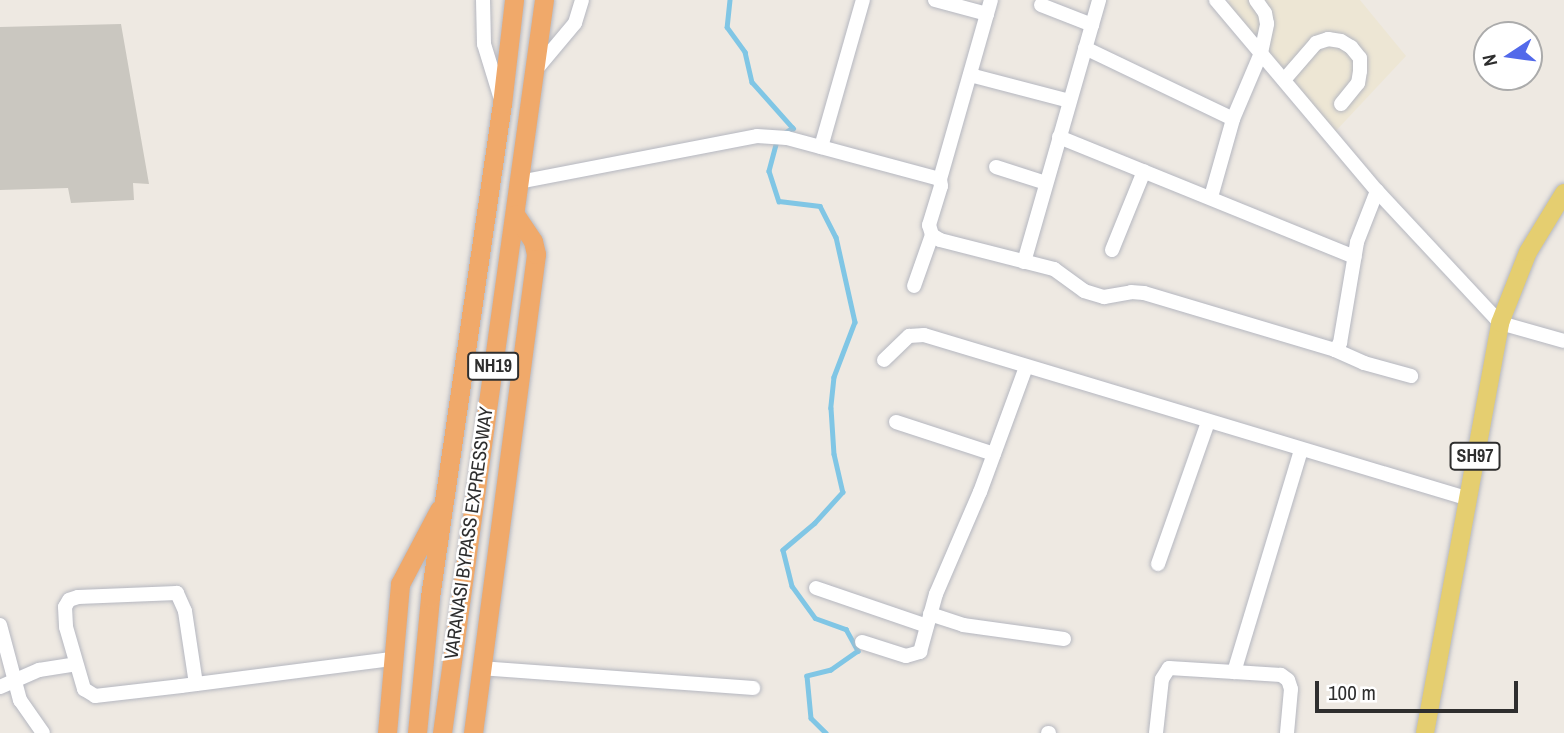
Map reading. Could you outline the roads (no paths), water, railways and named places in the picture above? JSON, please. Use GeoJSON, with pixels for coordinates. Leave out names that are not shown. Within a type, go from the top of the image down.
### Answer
{"type":"FeatureCollection","features":[{"type":"Feature","properties":{"kind":"highway","name":"VARANASI BYPASS EXPRESSWAY"},"geometry":{"type":"LineString","coordinates":[[416,733],[429,597],[502,104],[514,0]]}},
{"type":"Feature","properties":{"kind":"highway","name":"VARANASI BYPASS EXPRESSWAY"},"geometry":{"type":"LineString","coordinates":[[442,733],[544,0]]}},
{"type":"Feature","properties":{"kind":"highway"},"geometry":{"type":"LineString","coordinates":[[473,733],[536,254],[533,241],[514,214]]}},
{"type":"Feature","properties":{"kind":"highway"},"geometry":{"type":"LineString","coordinates":[[387,733],[391,659],[400,584],[445,498]]}},
{"type":"Feature","properties":{"kind":"main road","name":"SH97"},"geometry":{"type":"LineString","coordinates":[[1425,733],[1500,323],[1528,252],[1564,193]]}},
{"type":"Feature","properties":{"kind":"street"},"geometry":{"type":"LineString","coordinates":[[483,0],[485,44],[502,104]]}},
{"type":"Feature","properties":{"kind":"street"},"geometry":{"type":"LineString","coordinates":[[534,72],[575,23],[582,0]]}},
{"type":"Feature","properties":{"kind":"street"},"geometry":{"type":"LineString","coordinates":[[821,147],[863,0]]}},
{"type":"Feature","properties":{"kind":"street"},"geometry":{"type":"LineString","coordinates":[[914,286],[932,235],[930,217],[939,194],[940,179],[989,7],[935,0]]}},
{"type":"Feature","properties":{"kind":"street"},"geometry":{"type":"LineString","coordinates":[[1024,262],[1099,0]]}},
{"type":"Feature","properties":{"kind":"street"},"geometry":{"type":"LineString","coordinates":[[1216,0],[1377,191],[1500,323],[1564,341]]}},
{"type":"Feature","properties":{"kind":"street"},"geometry":{"type":"LineString","coordinates":[[1211,197],[1233,119],[1261,53],[1267,24],[1265,13],[1256,0]]}},
{"type":"Feature","properties":{"kind":"street"},"geometry":{"type":"LineString","coordinates":[[1041,5],[1092,24]]}},
{"type":"Feature","properties":{"kind":"street"},"geometry":{"type":"LineString","coordinates":[[1284,80],[1317,43],[1341,41],[1351,47],[1360,58],[1358,83],[1341,104]]}},
{"type":"Feature","properties":{"kind":"street"},"geometry":{"type":"LineString","coordinates":[[1085,48],[1233,119]]}},
{"type":"Feature","properties":{"kind":"street"},"geometry":{"type":"LineString","coordinates":[[970,75],[1070,101]]}},
{"type":"Feature","properties":{"kind":"street"},"geometry":{"type":"LineString","coordinates":[[519,182],[780,136],[940,179]]}},
{"type":"Feature","properties":{"kind":"street"},"geometry":{"type":"LineString","coordinates":[[1059,136],[1355,257]]}},
{"type":"Feature","properties":{"kind":"street"},"geometry":{"type":"LineString","coordinates":[[996,167],[1046,183]]}},
{"type":"Feature","properties":{"kind":"street"},"geometry":{"type":"LineString","coordinates":[[1112,250],[1144,171]]}},
{"type":"Feature","properties":{"kind":"street"},"geometry":{"type":"LineString","coordinates":[[1335,350],[1340,343],[1355,257],[1365,219],[1377,191]]}},
{"type":"Feature","properties":{"kind":"street"},"geometry":{"type":"LineString","coordinates":[[932,235],[1054,269],[1084,291],[1104,297],[1144,293],[1335,350],[1364,363],[1411,376]]}},
{"type":"Feature","properties":{"kind":"street"},"geometry":{"type":"LineString","coordinates":[[884,360],[909,336],[924,334],[1466,498]]}},
{"type":"Feature","properties":{"kind":"street"},"geometry":{"type":"LineString","coordinates":[[862,642],[913,656],[919,652],[1026,367]]}},
{"type":"Feature","properties":{"kind":"street"},"geometry":{"type":"LineString","coordinates":[[896,422],[994,454]]}},
{"type":"Feature","properties":{"kind":"street"},"geometry":{"type":"LineString","coordinates":[[1158,564],[1208,422]]}},
{"type":"Feature","properties":{"kind":"street"},"geometry":{"type":"LineString","coordinates":[[1234,672],[1301,450]]}},
{"type":"Feature","properties":{"kind":"street"},"geometry":{"type":"LineString","coordinates":[[816,588],[929,620],[1065,639]]}},
{"type":"Feature","properties":{"kind":"street"},"geometry":{"type":"LineString","coordinates":[[197,684],[182,599],[172,592],[69,600],[64,615],[76,664],[83,689],[95,696],[197,684],[391,659]]}},
{"type":"Feature","properties":{"kind":"street"},"geometry":{"type":"LineString","coordinates":[[0,625],[6,684],[20,701],[34,730]]}},
{"type":"Feature","properties":{"kind":"street"},"geometry":{"type":"LineString","coordinates":[[6,684],[39,670],[76,664]]}},
{"type":"Feature","properties":{"kind":"street"},"geometry":{"type":"LineString","coordinates":[[480,668],[753,688]]}},
{"type":"Feature","properties":{"kind":"street"},"geometry":{"type":"LineString","coordinates":[[1156,733],[1162,680],[1168,668],[1281,676],[1288,680],[1291,689],[1287,733]]}},
{"type":"Feature","properties":{"kind":"waterway"},"geometry":{"type":"LineString","coordinates":[[730,0],[727,27],[745,52],[752,82],[793,128],[785,133]]}},
{"type":"Feature","properties":{"kind":"waterway"},"geometry":{"type":"LineString","coordinates":[[777,141],[769,171],[779,201],[820,206],[836,237],[855,322],[834,377],[831,408],[834,454],[843,492],[815,523],[783,550],[792,586],[815,618],[846,629],[858,651],[831,670],[807,676],[811,718],[826,733]]}}]}
